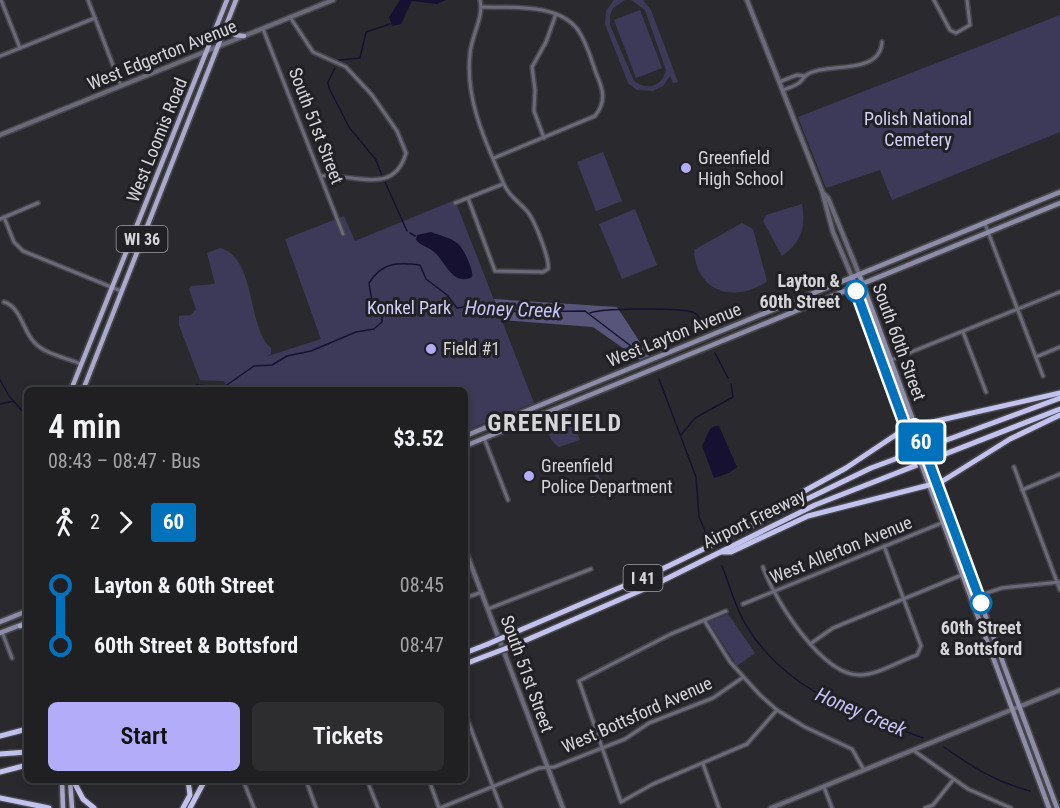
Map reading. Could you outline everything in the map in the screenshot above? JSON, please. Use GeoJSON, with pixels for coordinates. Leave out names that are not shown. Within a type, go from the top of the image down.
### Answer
{"type":"FeatureCollection","features":[{"type":"Feature","properties":{"kind":"highway"},"geometry":{"type":"LineString","coordinates":[[772,514],[779,506],[850,466],[906,428],[1029,402],[1060,393]]}},
{"type":"Feature","properties":{"kind":"highway","name":"Airport Freeway"},"geometry":{"type":"LineString","coordinates":[[468,652],[626,585],[871,468],[1060,398]]}},
{"type":"Feature","properties":{"kind":"highway","name":"Airport Freeway"},"geometry":{"type":"LineString","coordinates":[[468,663],[620,600],[815,505],[1060,409]]}},
{"type":"Feature","properties":{"kind":"highway"},"geometry":{"type":"LineString","coordinates":[[720,552],[730,552],[808,516],[937,484],[1010,439],[1060,416]]}},
{"type":"Feature","properties":{"kind":"highway"},"geometry":{"type":"LineString","coordinates":[[0,736],[24,730]]}},
{"type":"Feature","properties":{"kind":"highway"},"geometry":{"type":"LineString","coordinates":[[0,754],[24,752]]}},
{"type":"Feature","properties":{"kind":"highway"},"geometry":{"type":"LineString","coordinates":[[0,772],[24,766]]}},
{"type":"Feature","properties":{"kind":"highway"},"geometry":{"type":"LineString","coordinates":[[74,783],[82,799],[94,808]]}},
{"type":"Feature","properties":{"kind":"highway"},"geometry":{"type":"LineString","coordinates":[[183,808],[190,795],[188,783]]}},
{"type":"Feature","properties":{"kind":"highway"},"geometry":{"type":"LineString","coordinates":[[190,808],[203,783]]}},
{"type":"Feature","properties":{"kind":"highway"},"geometry":{"type":"LineString","coordinates":[[0,798],[49,808]]}},
{"type":"Feature","properties":{"kind":"main road","name":"West Loomis Road"},"geometry":{"type":"LineString","coordinates":[[72,387],[227,0]]}},
{"type":"Feature","properties":{"kind":"main road","name":"West Loomis Road"},"geometry":{"type":"LineString","coordinates":[[84,387],[220,46],[236,0]]}},
{"type":"Feature","properties":{"kind":"main road"},"geometry":{"type":"LineString","coordinates":[[220,20],[235,35],[244,36]]}},
{"type":"Feature","properties":{"kind":"main road"},"geometry":{"type":"LineString","coordinates":[[199,73],[207,77]]}},
{"type":"Feature","properties":{"kind":"main road"},"geometry":{"type":"LineString","coordinates":[[161,167],[170,171]]}},
{"type":"Feature","properties":{"kind":"main road","name":"West Layton Avenue"},"geometry":{"type":"LineString","coordinates":[[468,435],[1060,192]]}},
{"type":"Feature","properties":{"kind":"main road","name":"West Layton Avenue"},"geometry":{"type":"LineString","coordinates":[[468,445],[1060,203]]}},
{"type":"Feature","properties":{"kind":"main road","name":"South 60th Street"},"geometry":{"type":"LineString","coordinates":[[859,274],[1057,808]]}},
{"type":"Feature","properties":{"kind":"main road","name":"South 60th Street"},"geometry":{"type":"LineString","coordinates":[[852,277],[906,428],[944,523],[1049,808]]}},
{"type":"Feature","properties":{"kind":"main road"},"geometry":{"type":"LineString","coordinates":[[867,322],[876,319]]}},
{"type":"Feature","properties":{"kind":"main road"},"geometry":{"type":"LineString","coordinates":[[0,622],[24,612]]}},
{"type":"Feature","properties":{"kind":"main road"},"geometry":{"type":"LineString","coordinates":[[1,633],[24,625]]}},
{"type":"Feature","properties":{"kind":"main road"},"geometry":{"type":"LineString","coordinates":[[1021,733],[1028,742],[1033,742]]}},
{"type":"Feature","properties":{"kind":"main road"},"geometry":{"type":"LineString","coordinates":[[62,783],[63,808]]}},
{"type":"Feature","properties":{"kind":"main road"},"geometry":{"type":"LineString","coordinates":[[72,783],[72,808]]}},
{"type":"Feature","properties":{"kind":"street"},"geometry":{"type":"LineString","coordinates":[[1,0],[20,48]]}},
{"type":"Feature","properties":{"kind":"street"},"geometry":{"type":"LineString","coordinates":[[88,0],[121,86]]}},
{"type":"Feature","properties":{"kind":"street","name":"West Edgerton Avenue"},"geometry":{"type":"LineString","coordinates":[[0,135],[333,0]]}},
{"type":"Feature","properties":{"kind":"street"},"geometry":{"type":"LineString","coordinates":[[468,198],[495,271],[543,272],[548,269],[548,262],[528,211],[512,198],[503,184],[473,106],[469,87],[471,45],[482,7],[480,0]]}},
{"type":"Feature","properties":{"kind":"street","name":"South 60th Street"},"geometry":{"type":"LineString","coordinates":[[747,0],[822,192],[840,249],[852,277]]}},
{"type":"Feature","properties":{"kind":"street"},"geometry":{"type":"LineString","coordinates":[[934,0],[950,30],[956,33],[970,25],[968,0]]}},
{"type":"Feature","properties":{"kind":"street"},"geometry":{"type":"LineString","coordinates":[[482,7],[556,14],[573,24],[584,39],[604,98],[595,116],[494,158]]}},
{"type":"Feature","properties":{"kind":"street"},"geometry":{"type":"LineString","coordinates":[[544,138],[534,111],[532,68],[546,42],[556,14]]}},
{"type":"Feature","properties":{"kind":"street"},"geometry":{"type":"LineString","coordinates":[[290,17],[313,52],[346,67],[372,95],[397,131],[406,153],[398,170],[380,180],[321,176]]}},
{"type":"Feature","properties":{"kind":"street"},"geometry":{"type":"LineString","coordinates":[[0,56],[95,18]]}},
{"type":"Feature","properties":{"kind":"street","name":"South 51st Street"},"geometry":{"type":"LineString","coordinates":[[263,28],[344,234]]}},
{"type":"Feature","properties":{"kind":"street"},"geometry":{"type":"LineString","coordinates":[[783,90],[799,83],[804,76],[815,71],[860,64],[877,53],[882,42]]}},
{"type":"Feature","properties":{"kind":"street"},"geometry":{"type":"LineString","coordinates":[[780,82],[797,75],[804,76]]}},
{"type":"Feature","properties":{"kind":"street"},"geometry":{"type":"LineString","coordinates":[[455,203],[503,184]]}},
{"type":"Feature","properties":{"kind":"street","name":"South 60th Street"},"geometry":{"type":"LineString","coordinates":[[822,192],[828,198],[859,274]]}},
{"type":"Feature","properties":{"kind":"street"},"geometry":{"type":"LineString","coordinates":[[38,203],[2,218],[14,242],[23,251],[121,291]]}},
{"type":"Feature","properties":{"kind":"street"},"geometry":{"type":"LineString","coordinates":[[985,224],[1043,376]]}},
{"type":"Feature","properties":{"kind":"street"},"geometry":{"type":"LineString","coordinates":[[840,249],[848,246]]}},
{"type":"Feature","properties":{"kind":"street"},"geometry":{"type":"LineString","coordinates":[[883,363],[1060,292]]}},
{"type":"Feature","properties":{"kind":"street"},"geometry":{"type":"LineString","coordinates":[[4,302],[13,306],[33,342],[40,348],[81,364]]}},
{"type":"Feature","properties":{"kind":"street"},"geometry":{"type":"LineString","coordinates":[[963,332],[986,392]]}},
{"type":"Feature","properties":{"kind":"street"},"geometry":{"type":"LineString","coordinates":[[1036,357],[1060,347]]}},
{"type":"Feature","properties":{"kind":"street"},"geometry":{"type":"LineString","coordinates":[[484,438],[508,500]]}},
{"type":"Feature","properties":{"kind":"street"},"geometry":{"type":"LineString","coordinates":[[1014,466],[1060,590]]}},
{"type":"Feature","properties":{"kind":"street"},"geometry":{"type":"LineString","coordinates":[[1022,490],[1060,474]]}},
{"type":"Feature","properties":{"kind":"street","name":"West Allerton Avenue"},"geometry":{"type":"LineString","coordinates":[[742,604],[950,520]]}},
{"type":"Feature","properties":{"kind":"street"},"geometry":{"type":"LineString","coordinates":[[763,567],[784,612],[810,644],[832,663],[858,675],[917,655],[921,646],[884,546]]}},
{"type":"Feature","properties":{"kind":"street","name":"South 51st Street"},"geometry":{"type":"LineString","coordinates":[[468,557],[563,808]]}},
{"type":"Feature","properties":{"kind":"street"},"geometry":{"type":"LineString","coordinates":[[488,609],[591,569]]}},
{"type":"Feature","properties":{"kind":"street"},"geometry":{"type":"LineString","coordinates":[[810,644],[833,628],[970,572]]}},
{"type":"Feature","properties":{"kind":"street"},"geometry":{"type":"LineString","coordinates":[[970,598],[978,594],[1023,585],[1059,583]]}},
{"type":"Feature","properties":{"kind":"street"},"geometry":{"type":"LineString","coordinates":[[468,597],[482,592]]}},
{"type":"Feature","properties":{"kind":"street"},"geometry":{"type":"LineString","coordinates":[[726,611],[579,681],[621,802],[653,784],[751,741],[777,710]]}},
{"type":"Feature","properties":{"kind":"street"},"geometry":{"type":"LineString","coordinates":[[704,620],[742,678],[777,710],[805,727],[852,749],[864,770]]}},
{"type":"Feature","properties":{"kind":"street"},"geometry":{"type":"LineString","coordinates":[[1,633],[12,658]]}},
{"type":"Feature","properties":{"kind":"street","name":"West Bottsford Avenue"},"geometry":{"type":"LineString","coordinates":[[440,808],[539,768],[548,768],[602,749],[629,737],[649,723],[713,698],[742,678]]}},
{"type":"Feature","properties":{"kind":"street"},"geometry":{"type":"LineString","coordinates":[[771,808],[1060,690]]}},
{"type":"Feature","properties":{"kind":"street"},"geometry":{"type":"LineString","coordinates":[[468,721],[501,808]]}},
{"type":"Feature","properties":{"kind":"street"},"geometry":{"type":"LineString","coordinates":[[913,750],[953,780],[1011,808]]}},
{"type":"Feature","properties":{"kind":"street"},"geometry":{"type":"LineString","coordinates":[[703,764],[719,808]]}},
{"type":"Feature","properties":{"kind":"street"},"geometry":{"type":"LineString","coordinates":[[925,808],[934,806],[953,780]]}},
{"type":"Feature","properties":{"kind":"street"},"geometry":{"type":"LineString","coordinates":[[244,783],[254,808]]}},
{"type":"Feature","properties":{"kind":"street"},"geometry":{"type":"LineString","coordinates":[[307,783],[316,808]]}},
{"type":"Feature","properties":{"kind":"street"},"geometry":{"type":"LineString","coordinates":[[368,783],[378,808]]}},
{"type":"Feature","properties":{"kind":"street"},"geometry":{"type":"LineString","coordinates":[[430,783],[440,808]]}},
{"type":"Feature","properties":{"kind":"street"},"geometry":{"type":"LineString","coordinates":[[824,787],[832,808]]}},
{"type":"Feature","properties":{"kind":"green space"},"geometry":{"type":"Polygon","coordinates":[[[614,0],[625,0],[613,8],[610,25],[634,81],[644,86],[653,86],[658,84],[666,70],[645,10],[631,0],[643,0],[651,10],[678,82],[673,83],[670,76],[663,86],[653,91],[637,90],[628,83],[605,24],[606,11],[614,0]]]}},
{"type":"Feature","properties":{"kind":"green space"},"geometry":{"type":"Polygon","coordinates":[[[640,10],[662,68],[636,78],[614,20],[640,10]]]}},
{"type":"Feature","properties":{"kind":"green space","name":"Polish National Cemetery"},"geometry":{"type":"Polygon","coordinates":[[[1060,15],[1060,132],[892,200],[880,170],[826,188],[798,117],[1060,15]]]}},
{"type":"Feature","properties":{"kind":"green space"},"geometry":{"type":"Polygon","coordinates":[[[603,152],[622,201],[596,211],[577,162],[603,152]]]}},
{"type":"Feature","properties":{"kind":"green space","name":"Konkel Park"},"geometry":{"type":"Polygon","coordinates":[[[455,200],[534,403],[468,430],[468,387],[227,387],[224,381],[200,380],[179,325],[179,316],[191,315],[196,309],[189,289],[191,286],[215,284],[207,253],[220,248],[232,254],[240,265],[258,326],[263,339],[271,348],[271,354],[265,357],[321,339],[285,239],[344,216],[355,241],[455,200]]]}},
{"type":"Feature","properties":{"kind":"green space"},"geometry":{"type":"Polygon","coordinates":[[[802,204],[801,234],[794,245],[782,256],[763,221],[766,215],[802,204]]]}},
{"type":"Feature","properties":{"kind":"green space"},"geometry":{"type":"Polygon","coordinates":[[[635,209],[657,265],[622,279],[599,224],[635,209]]]}},
{"type":"Feature","properties":{"kind":"green space"},"geometry":{"type":"Polygon","coordinates":[[[742,223],[753,229],[767,281],[742,292],[719,290],[702,276],[696,264],[694,250],[742,223]]]}},
{"type":"Feature","properties":{"kind":"green space"},"geometry":{"type":"Polygon","coordinates":[[[568,409],[580,440],[559,447],[548,433],[536,432],[532,424],[568,409]]]}},
{"type":"Feature","properties":{"kind":"green space"},"geometry":{"type":"Polygon","coordinates":[[[592,458],[601,481],[608,480],[604,493],[592,497],[588,490],[598,484],[589,459],[592,458]]]}},
{"type":"Feature","properties":{"kind":"green space"},"geometry":{"type":"Polygon","coordinates":[[[728,614],[755,653],[737,666],[709,621],[728,614]]]}},
{"type":"Feature","properties":{"kind":"shaded area"},"geometry":{"type":"Polygon","coordinates":[[[400,0],[446,0],[437,4],[412,1],[401,24],[392,26],[389,17],[400,0]]]}},
{"type":"Feature","properties":{"kind":"shaded area"},"geometry":{"type":"Polygon","coordinates":[[[431,232],[452,240],[460,246],[470,265],[472,277],[465,279],[454,276],[433,251],[416,240],[417,235],[431,232]]]}},
{"type":"Feature","properties":{"kind":"shaded area"},"geometry":{"type":"Polygon","coordinates":[[[494,299],[617,307],[649,356],[640,360],[593,327],[502,320],[494,299]]]}},
{"type":"Feature","properties":{"kind":"shaded area"},"geometry":{"type":"Polygon","coordinates":[[[719,426],[737,467],[729,473],[714,478],[702,446],[710,429],[719,426]]]}},
{"type":"Feature","properties":{"kind":"waterway"},"geometry":{"type":"LineString","coordinates":[[339,60],[360,58],[366,32],[390,24]]}},
{"type":"Feature","properties":{"kind":"waterway"},"geometry":{"type":"LineString","coordinates":[[335,68],[328,82],[329,88],[349,127],[376,160],[382,176]]}},
{"type":"Feature","properties":{"kind":"waterway"},"geometry":{"type":"LineString","coordinates":[[385,182],[407,231]]}},
{"type":"Feature","properties":{"kind":"waterway"},"geometry":{"type":"LineString","coordinates":[[410,233],[415,236]]}},
{"type":"Feature","properties":{"kind":"waterway","name":"Honey Creek"},"geometry":{"type":"LineString","coordinates":[[224,387],[254,366],[272,365],[287,356],[311,351],[356,332],[374,329],[382,322],[382,317],[372,302],[369,283],[385,267],[398,264],[420,265],[426,279],[447,295],[457,308],[476,305],[519,312],[585,311],[640,353]]}},
{"type":"Feature","properties":{"kind":"waterway"},"geometry":{"type":"LineString","coordinates":[[590,313],[622,309],[680,310],[695,313],[702,322]]}},
{"type":"Feature","properties":{"kind":"waterway"},"geometry":{"type":"LineString","coordinates":[[715,353],[728,378]]}},
{"type":"Feature","properties":{"kind":"waterway","name":"Honey Creek"},"geometry":{"type":"LineString","coordinates":[[659,379],[696,477],[699,517],[706,533]]}},
{"type":"Feature","properties":{"kind":"waterway","name":"Honey Creek"},"geometry":{"type":"LineString","coordinates":[[0,380],[9,396],[24,413]]}},
{"type":"Feature","properties":{"kind":"waterway"},"geometry":{"type":"LineString","coordinates":[[681,435],[695,418],[733,397],[731,384]]}},
{"type":"Feature","properties":{"kind":"waterway","name":"Honey Creek"},"geometry":{"type":"LineString","coordinates":[[192,387],[197,385],[224,387]]}},
{"type":"Feature","properties":{"kind":"waterway","name":"Honey Creek"},"geometry":{"type":"LineString","coordinates":[[0,404],[14,401]]}},
{"type":"Feature","properties":{"kind":"waterway","name":"Honey Creek"},"geometry":{"type":"LineString","coordinates":[[722,566],[746,625],[762,648],[781,667],[801,683],[847,709],[923,738]]}},
{"type":"Feature","properties":{"kind":"waterway","name":"Honey Creek"},"geometry":{"type":"LineString","coordinates":[[944,747],[985,773],[1030,791]]}},
{"type":"Feature","properties":{"kind":"bus line","name":"60"},"geometry":{"type":"LineString","coordinates":[[856,291],[906,428],[915,425],[981,603]]}},
{"type":"Feature","properties":{"kind":"place","name":"Greenfield High School"},"geometry":{"type":"Point","coordinates":[686,168]}},
{"type":"Feature","properties":{"kind":"place","name":"Layton & 60th Street"},"geometry":{"type":"Point","coordinates":[856,291]}},
{"type":"Feature","properties":{"kind":"place","name":"Field #1"},"geometry":{"type":"Point","coordinates":[431,349]}},
{"type":"Feature","properties":{"kind":"place","name":"Greenfield Police Department"},"geometry":{"type":"Point","coordinates":[529,476]}},
{"type":"Feature","properties":{"kind":"place","name":"60th Street & Bottsford"},"geometry":{"type":"Point","coordinates":[981,603]}},
{"type":"Feature","properties":{"kind":"district","name":"GREENFIELD"},"geometry":{"type":"Point","coordinates":[555,423]}}]}
